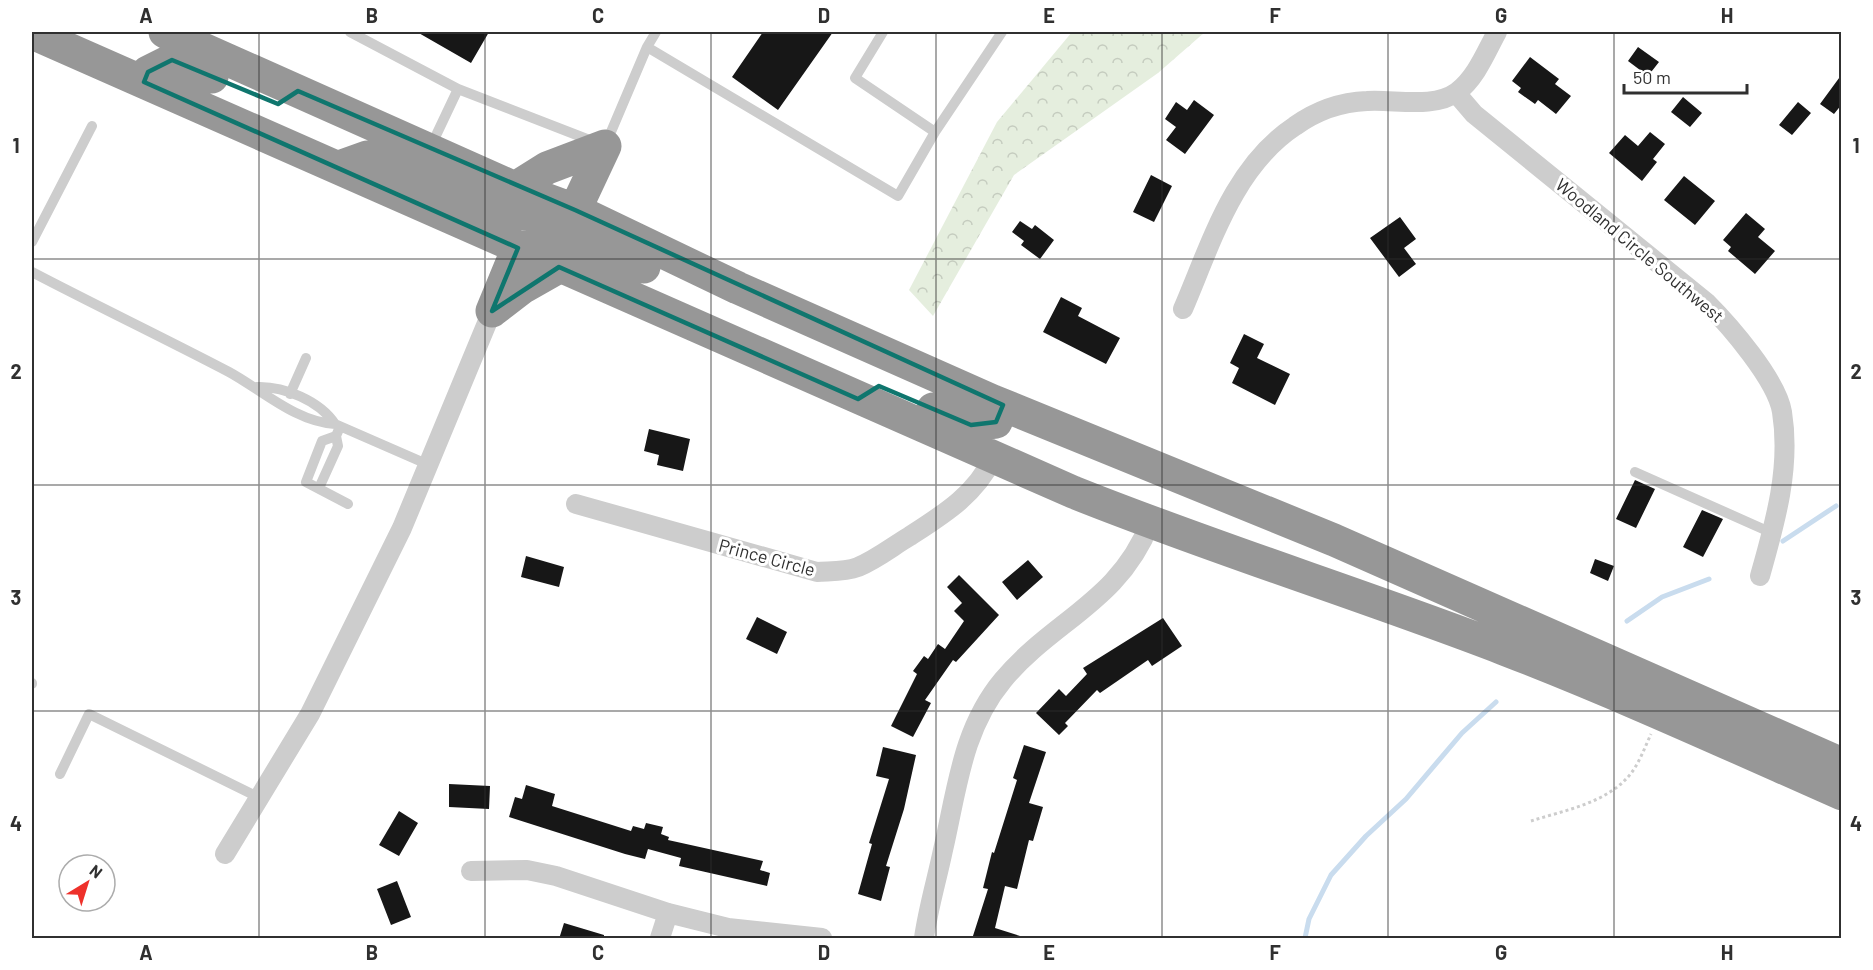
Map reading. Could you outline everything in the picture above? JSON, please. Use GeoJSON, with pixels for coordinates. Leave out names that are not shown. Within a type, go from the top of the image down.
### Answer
{"type":"FeatureCollection","features":[{"type":"Feature","properties":{"kind":"highway"},"geometry":{"type":"LineString","coordinates":[[165,32],[515,188],[575,210],[738,288],[1003,405],[1334,540],[1842,765]]}},
{"type":"Feature","properties":{"kind":"highway"},"geometry":{"type":"LineString","coordinates":[[32,33],[993,458],[1150,523],[1502,648],[1660,713],[1842,794]]}},
{"type":"Feature","properties":{"kind":"highway"},"geometry":{"type":"LineString","coordinates":[[144,82],[148,72],[172,60],[278,104],[298,92]]}},
{"type":"Feature","properties":{"kind":"highway"},"geometry":{"type":"LineString","coordinates":[[515,188],[546,168],[605,146]]}},
{"type":"Feature","properties":{"kind":"highway"},"geometry":{"type":"LineString","coordinates":[[575,210],[605,146]]}},
{"type":"Feature","properties":{"kind":"highway"},"geometry":{"type":"LineString","coordinates":[[337,168],[367,157],[523,214],[543,215],[575,210]]}},
{"type":"Feature","properties":{"kind":"highway"},"geometry":{"type":"LineString","coordinates":[[518,248],[565,240],[597,247],[720,300],[738,288]]}},
{"type":"Feature","properties":{"kind":"highway"},"geometry":{"type":"LineString","coordinates":[[492,311],[518,248]]}},
{"type":"Feature","properties":{"kind":"highway"},"geometry":{"type":"LineString","coordinates":[[492,311],[522,288],[559,267]]}},
{"type":"Feature","properties":{"kind":"highway"},"geometry":{"type":"LineString","coordinates":[[858,399],[879,386],[972,425],[996,422],[1003,405]]}},
{"type":"Feature","properties":{"kind":"street"},"geometry":{"type":"LineString","coordinates":[[1183,309],[1230,199],[1252,165],[1273,142],[1295,125],[1340,104],[1367,101],[1434,100],[1456,93],[1480,65],[1497,32]]}},
{"type":"Feature","properties":{"kind":"street","name":"Woodland Circle Southwest"},"geometry":{"type":"LineString","coordinates":[[1456,93],[1474,114],[1707,303],[1732,327],[1772,387],[1782,411],[1784,475],[1760,576]]}},
{"type":"Feature","properties":{"kind":"street"},"geometry":{"type":"LineString","coordinates":[[225,854],[310,714],[402,528],[492,311]]}},
{"type":"Feature","properties":{"kind":"street","name":"Prince Circle"},"geometry":{"type":"LineString","coordinates":[[576,504],[817,572],[843,571],[858,567],[883,553],[955,506],[985,475],[993,458]]}},
{"type":"Feature","properties":{"kind":"street"},"geometry":{"type":"LineString","coordinates":[[924,939],[959,771],[971,732],[984,706],[1003,680],[1026,655],[1108,589],[1129,566],[1150,523]]}},
{"type":"Feature","properties":{"kind":"street"},"geometry":{"type":"LineString","coordinates":[[471,871],[537,872],[668,913],[728,928],[822,939]]}},
{"type":"Feature","properties":{"kind":"street"},"geometry":{"type":"LineString","coordinates":[[660,939],[668,913]]}},
{"type":"Feature","properties":{"kind":"lane"},"geometry":{"type":"LineString","coordinates":[[350,32],[458,89],[605,146],[647,47],[656,32]]}},
{"type":"Feature","properties":{"kind":"lane"},"geometry":{"type":"LineString","coordinates":[[884,32],[855,78],[935,132]]}},
{"type":"Feature","properties":{"kind":"lane"},"geometry":{"type":"LineString","coordinates":[[647,47],[898,196],[935,132],[1002,32]]}},
{"type":"Feature","properties":{"kind":"lane"},"geometry":{"type":"LineString","coordinates":[[429,150],[458,89]]}},
{"type":"Feature","properties":{"kind":"lane"},"geometry":{"type":"LineString","coordinates":[[32,242],[92,126]]}},
{"type":"Feature","properties":{"kind":"lane"},"geometry":{"type":"LineString","coordinates":[[32,272],[257,387],[272,399],[319,423],[429,465]]}},
{"type":"Feature","properties":{"kind":"lane"},"geometry":{"type":"LineString","coordinates":[[290,394],[306,358]]}},
{"type":"Feature","properties":{"kind":"lane"},"geometry":{"type":"LineString","coordinates":[[257,387],[276,387],[326,410],[337,429],[339,446],[319,488]]}},
{"type":"Feature","properties":{"kind":"lane"},"geometry":{"type":"LineString","coordinates":[[337,429],[322,441],[306,482],[348,504]]}},
{"type":"Feature","properties":{"kind":"lane"},"geometry":{"type":"LineString","coordinates":[[1635,472],[1772,533]]}},
{"type":"Feature","properties":{"kind":"lane"},"geometry":{"type":"LineString","coordinates":[[60,774],[89,714],[258,797]]}},
{"type":"Feature","properties":{"kind":"path"},"geometry":{"type":"LineString","coordinates":[[1531,821],[1598,799],[1619,786],[1632,772],[1660,713]]}},
{"type":"Feature","properties":{"kind":"highlighted area"},"geometry":{"type":"Polygon","coordinates":[[[172,60],[278,104],[298,91],[575,210],[1003,405],[996,422],[971,425],[879,386],[858,399],[559,267],[492,311],[518,248],[144,82],[148,72],[172,60]]]}},
{"type":"Feature","properties":{"kind":"green space"},"geometry":{"type":"Polygon","coordinates":[[[1072,32],[1205,32],[1158,73],[1014,175],[933,316],[909,290],[997,122],[1072,32]]]}},
{"type":"Feature","properties":{"kind":"building"},"geometry":{"type":"Polygon","coordinates":[[[417,32],[489,32],[471,63],[417,32]]]}},
{"type":"Feature","properties":{"kind":"building"},"geometry":{"type":"Polygon","coordinates":[[[763,32],[833,32],[778,110],[732,77],[763,32]]]}},
{"type":"Feature","properties":{"kind":"building"},"geometry":{"type":"Polygon","coordinates":[[[1638,47],[1659,62],[1648,76],[1628,61],[1638,47]]]}},
{"type":"Feature","properties":{"kind":"building"},"geometry":{"type":"Polygon","coordinates":[[[1530,57],[1559,79],[1555,84],[1571,96],[1556,114],[1538,100],[1535,104],[1518,92],[1521,88],[1512,81],[1530,57]]]}},
{"type":"Feature","properties":{"kind":"building"},"geometry":{"type":"Polygon","coordinates":[[[1842,74],[1842,104],[1834,114],[1820,104],[1842,74]]]}},
{"type":"Feature","properties":{"kind":"building"},"geometry":{"type":"Polygon","coordinates":[[[1683,97],[1702,113],[1690,127],[1671,112],[1683,97]]]}},
{"type":"Feature","properties":{"kind":"building"},"geometry":{"type":"Polygon","coordinates":[[[1194,100],[1214,115],[1185,154],[1166,140],[1176,127],[1165,119],[1176,102],[1187,110],[1194,100]]]}},
{"type":"Feature","properties":{"kind":"building"},"geometry":{"type":"Polygon","coordinates":[[[1798,102],[1811,113],[1792,135],[1779,125],[1798,102]]]}},
{"type":"Feature","properties":{"kind":"building"},"geometry":{"type":"Polygon","coordinates":[[[1650,132],[1665,144],[1653,159],[1657,162],[1642,181],[1609,153],[1625,135],[1638,146],[1650,132]]]}},
{"type":"Feature","properties":{"kind":"building"},"geometry":{"type":"Polygon","coordinates":[[[1151,175],[1172,186],[1154,222],[1133,212],[1151,175]]]}},
{"type":"Feature","properties":{"kind":"building"},"geometry":{"type":"Polygon","coordinates":[[[1684,176],[1715,201],[1695,225],[1664,200],[1684,176]]]}},
{"type":"Feature","properties":{"kind":"building"},"geometry":{"type":"Polygon","coordinates":[[[1746,213],[1765,229],[1758,237],[1775,251],[1755,274],[1728,251],[1731,247],[1723,240],[1746,213]]]}},
{"type":"Feature","properties":{"kind":"building"},"geometry":{"type":"Polygon","coordinates":[[[1400,217],[1416,239],[1404,248],[1416,264],[1399,277],[1370,238],[1400,217]]]}},
{"type":"Feature","properties":{"kind":"building"},"geometry":{"type":"Polygon","coordinates":[[[1020,221],[1032,229],[1035,225],[1054,240],[1040,259],[1021,245],[1024,241],[1012,232],[1020,221]]]}},
{"type":"Feature","properties":{"kind":"building"},"geometry":{"type":"Polygon","coordinates":[[[1061,297],[1082,308],[1078,316],[1120,338],[1106,364],[1043,332],[1061,297]]]}},
{"type":"Feature","properties":{"kind":"building"},"geometry":{"type":"Polygon","coordinates":[[[1244,334],[1264,344],[1257,358],[1290,374],[1275,405],[1232,383],[1239,368],[1230,363],[1244,334]]]}},
{"type":"Feature","properties":{"kind":"building"},"geometry":{"type":"Polygon","coordinates":[[[649,429],[690,439],[683,471],[657,465],[659,455],[644,451],[649,429]]]}},
{"type":"Feature","properties":{"kind":"building"},"geometry":{"type":"Polygon","coordinates":[[[1635,480],[1655,489],[1636,528],[1616,519],[1635,480]]]}},
{"type":"Feature","properties":{"kind":"building"},"geometry":{"type":"Polygon","coordinates":[[[1702,510],[1723,519],[1703,557],[1683,547],[1702,510]]]}},
{"type":"Feature","properties":{"kind":"building"},"geometry":{"type":"Polygon","coordinates":[[[526,556],[564,567],[559,587],[521,577],[526,556]]]}},
{"type":"Feature","properties":{"kind":"building"},"geometry":{"type":"Polygon","coordinates":[[[1595,559],[1614,566],[1608,581],[1590,573],[1595,559]]]}},
{"type":"Feature","properties":{"kind":"building"},"geometry":{"type":"Polygon","coordinates":[[[1028,560],[1043,577],[1017,600],[1002,582],[1028,560]]]}},
{"type":"Feature","properties":{"kind":"building"},"geometry":{"type":"Polygon","coordinates":[[[959,575],[999,615],[956,662],[953,660],[925,700],[931,703],[913,737],[891,726],[917,674],[913,671],[924,656],[928,659],[938,644],[945,649],[964,621],[954,611],[962,603],[947,587],[959,575]]]}},
{"type":"Feature","properties":{"kind":"building"},"geometry":{"type":"Polygon","coordinates":[[[757,617],[787,632],[777,654],[746,639],[757,617]]]}},
{"type":"Feature","properties":{"kind":"building"},"geometry":{"type":"Polygon","coordinates":[[[1163,618],[1182,646],[1152,666],[1148,660],[1100,693],[1097,690],[1065,723],[1068,726],[1059,735],[1036,713],[1059,689],[1066,696],[1087,674],[1083,668],[1163,618]]]}},
{"type":"Feature","properties":{"kind":"building"},"geometry":{"type":"Polygon","coordinates":[[[1024,745],[1046,752],[1029,803],[1043,807],[1033,841],[1029,840],[1017,889],[1005,886],[995,928],[1020,936],[1019,939],[972,939],[988,889],[983,888],[992,852],[994,853],[1017,780],[1013,778],[1024,745]]]}},
{"type":"Feature","properties":{"kind":"building"},"geometry":{"type":"Polygon","coordinates":[[[883,747],[916,755],[904,809],[886,866],[890,867],[881,901],[858,894],[872,844],[869,843],[889,779],[876,776],[883,747]]]}},
{"type":"Feature","properties":{"kind":"building"},"geometry":{"type":"Polygon","coordinates":[[[449,784],[490,786],[489,809],[449,807],[449,784]]]}},
{"type":"Feature","properties":{"kind":"building"},"geometry":{"type":"Polygon","coordinates":[[[526,785],[555,794],[552,806],[631,831],[633,826],[644,829],[646,823],[663,827],[661,834],[669,837],[668,840],[763,861],[760,870],[770,873],[767,886],[679,866],[681,858],[648,849],[645,859],[625,854],[509,817],[515,797],[522,799],[526,785]]]}},
{"type":"Feature","properties":{"kind":"building"},"geometry":{"type":"Polygon","coordinates":[[[399,811],[418,823],[399,856],[379,845],[399,811]]]}},
{"type":"Feature","properties":{"kind":"building"},"geometry":{"type":"Polygon","coordinates":[[[397,881],[411,917],[391,925],[377,889],[397,881]]]}},
{"type":"Feature","properties":{"kind":"building"},"geometry":{"type":"Polygon","coordinates":[[[564,923],[604,935],[604,939],[559,939],[564,923]]]}},
{"type":"Feature","properties":{"kind":"waterway"},"geometry":{"type":"LineString","coordinates":[[1783,541],[1836,506]]}},
{"type":"Feature","properties":{"kind":"waterway"},"geometry":{"type":"LineString","coordinates":[[1627,621],[1662,597],[1709,579]]}},
{"type":"Feature","properties":{"kind":"waterway"},"geometry":{"type":"LineString","coordinates":[[1305,938],[1309,919],[1331,875],[1366,836],[1406,799],[1462,733],[1496,702]]}}]}
